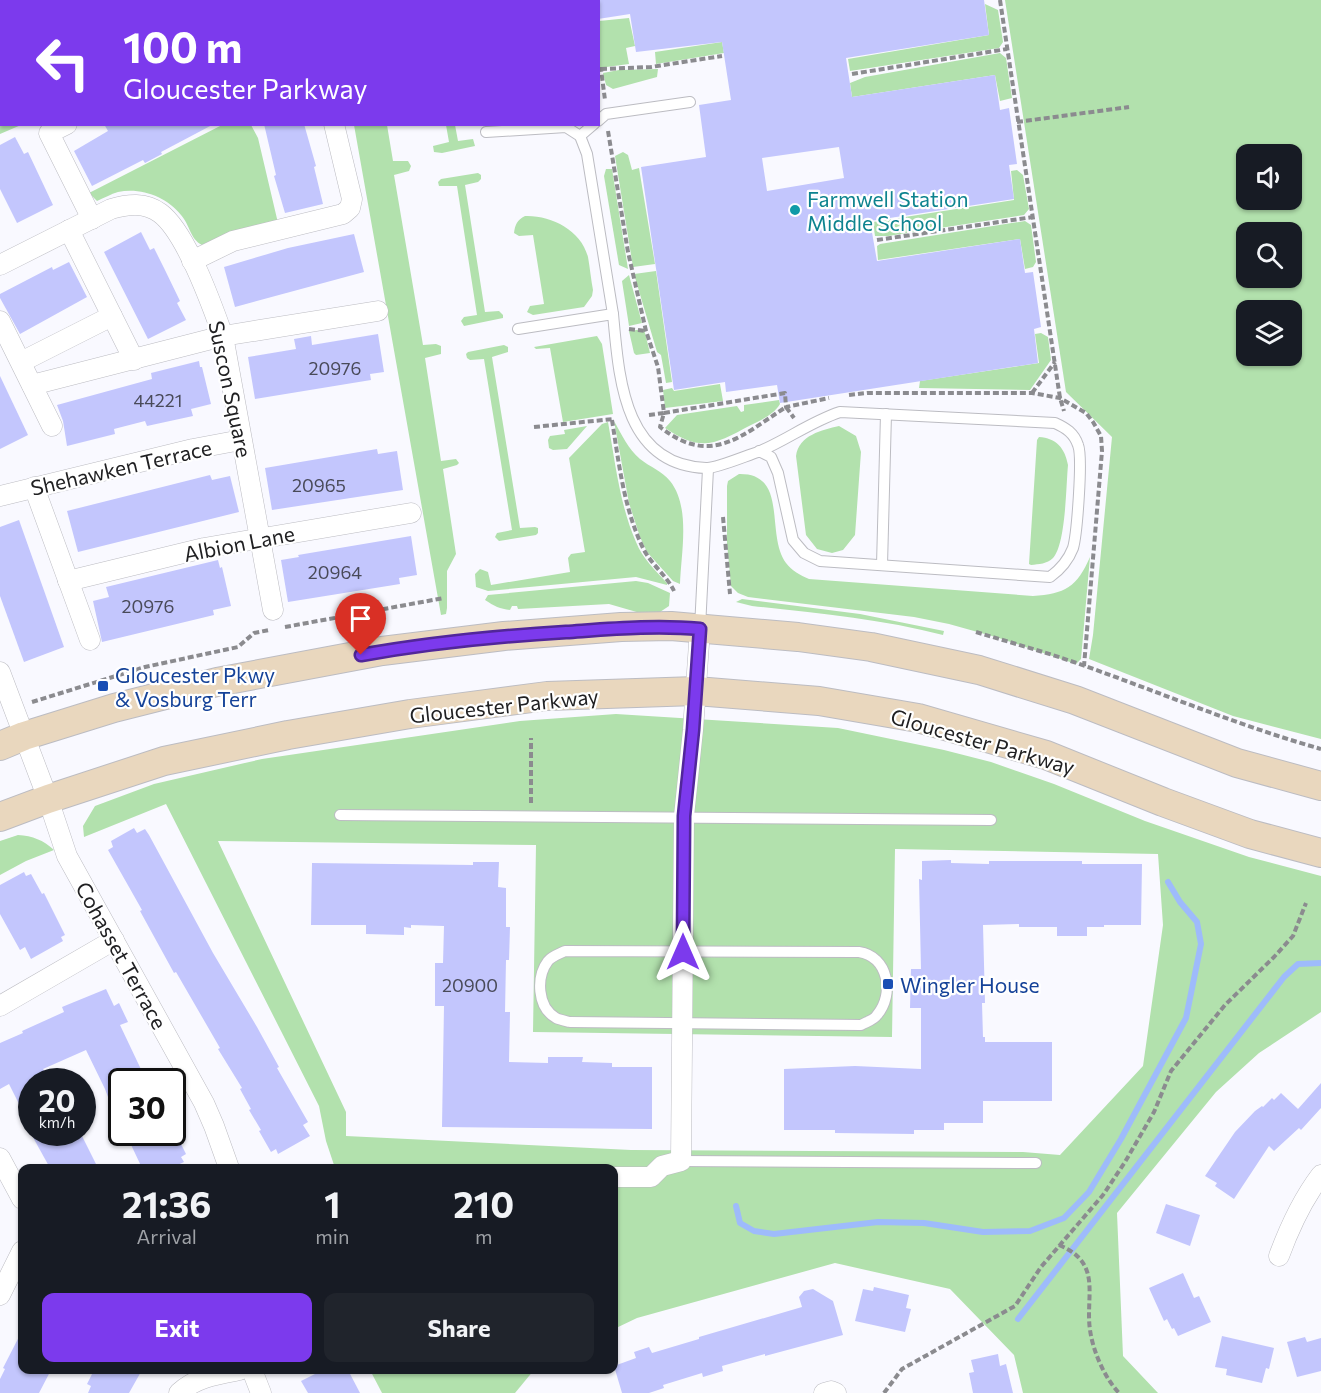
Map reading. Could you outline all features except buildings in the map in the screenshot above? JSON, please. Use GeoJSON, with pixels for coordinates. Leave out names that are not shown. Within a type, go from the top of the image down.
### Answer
{"type":"FeatureCollection","features":[{"type":"Feature","properties":{"kind":"main road"},"geometry":{"type":"LineString","coordinates":[[12,741],[120,706],[217,682],[382,651],[504,636],[621,627],[670,627],[798,637],[871,647],[979,670],[1075,700],[1237,763],[1321,786]]}},
{"type":"Feature","properties":{"kind":"main road","name":"Gloucester Parkway"},"geometry":{"type":"LineString","coordinates":[[0,818],[48,799],[164,761],[288,735],[410,714],[547,696],[696,691],[819,702],[918,718],[1046,755],[1239,830],[1321,853]]}},
{"type":"Feature","properties":{"kind":"street"},"geometry":{"type":"LineString","coordinates":[[63,126],[50,133],[92,219]]}},
{"type":"Feature","properties":{"kind":"street"},"geometry":{"type":"LineString","coordinates":[[192,261],[234,241],[344,214],[350,208],[352,199],[334,126]]}},
{"type":"Feature","properties":{"kind":"street","name":"Suscon Square"},"geometry":{"type":"LineString","coordinates":[[0,265],[111,209],[126,205],[143,205],[159,212],[171,223],[210,298],[223,336],[241,440],[262,538],[273,619]]}},
{"type":"Feature","properties":{"kind":"street"},"geometry":{"type":"LineString","coordinates":[[69,230],[134,360]]}},
{"type":"Feature","properties":{"kind":"street"},"geometry":{"type":"LineString","coordinates":[[32,385],[223,336],[378,311]]}},
{"type":"Feature","properties":{"kind":"street"},"geometry":{"type":"LineString","coordinates":[[21,362],[112,316]]}},
{"type":"Feature","properties":{"kind":"street"},"geometry":{"type":"LineString","coordinates":[[0,321],[52,426]]}},
{"type":"Feature","properties":{"kind":"street","name":"Shehawken Terrace"},"geometry":{"type":"LineString","coordinates":[[0,496],[193,449],[241,440]]}},
{"type":"Feature","properties":{"kind":"street"},"geometry":{"type":"LineString","coordinates":[[34,487],[90,640]]}},
{"type":"Feature","properties":{"kind":"street","name":"Albion Lane"},"geometry":{"type":"LineString","coordinates":[[68,581],[204,548],[411,513]]}},
{"type":"Feature","properties":{"kind":"street"},"geometry":{"type":"LineString","coordinates":[[618,1177],[651,1177],[662,1166],[681,1161],[684,816],[700,629]]}},
{"type":"Feature","properties":{"kind":"street","name":"Cohasset Terrace"},"geometry":{"type":"LineString","coordinates":[[0,672],[14,709],[12,741],[48,799],[67,856],[204,1103],[228,1164]]}},
{"type":"Feature","properties":{"kind":"street"},"geometry":{"type":"LineString","coordinates":[[0,1006],[114,940]]}},
{"type":"Feature","properties":{"kind":"street"},"geometry":{"type":"LineString","coordinates":[[0,1158],[18,1192]]}},
{"type":"Feature","properties":{"kind":"street"},"geometry":{"type":"LineString","coordinates":[[1279,1256],[1292,1223],[1309,1191],[1321,1175]]}},
{"type":"Feature","properties":{"kind":"street"},"geometry":{"type":"LineString","coordinates":[[0,1295],[18,1259]]}},
{"type":"Feature","properties":{"kind":"street"},"geometry":{"type":"LineString","coordinates":[[179,1393],[203,1377],[219,1374]]}},
{"type":"Feature","properties":{"kind":"street"},"geometry":{"type":"LineString","coordinates":[[254,1374],[261,1393]]}},
{"type":"Feature","properties":{"kind":"street"},"geometry":{"type":"LineString","coordinates":[[824,1393],[831,1391],[836,1393]]}},
{"type":"Feature","properties":{"kind":"lane"},"geometry":{"type":"LineString","coordinates":[[602,117],[690,102]]}},
{"type":"Feature","properties":{"kind":"lane"},"geometry":{"type":"LineString","coordinates":[[580,136],[592,126]]}},
{"type":"Feature","properties":{"kind":"lane"},"geometry":{"type":"LineString","coordinates":[[486,132],[566,128],[580,136],[587,154],[624,388],[633,422],[645,441],[662,456],[687,465],[708,469],[759,451],[817,420],[840,412],[1055,423],[1070,430],[1078,445],[1081,462],[1073,547],[1063,567],[1050,577],[820,561],[804,553],[793,540],[778,473],[771,457],[759,451]]}},
{"type":"Feature","properties":{"kind":"lane"},"geometry":{"type":"LineString","coordinates":[[518,329],[613,314]]}},
{"type":"Feature","properties":{"kind":"lane"},"geometry":{"type":"LineString","coordinates":[[882,565],[886,414]]}},
{"type":"Feature","properties":{"kind":"lane"},"geometry":{"type":"LineString","coordinates":[[700,629],[708,469]]}},
{"type":"Feature","properties":{"kind":"lane"},"geometry":{"type":"LineString","coordinates":[[340,815],[991,820]]}},
{"type":"Feature","properties":{"kind":"lane"},"geometry":{"type":"LineString","coordinates":[[565,951],[868,953],[884,969],[888,994],[877,1016],[861,1025],[683,1024],[570,1022],[556,1018],[547,1010],[541,994],[542,974],[549,959],[565,951]]}},
{"type":"Feature","properties":{"kind":"lane"},"geometry":{"type":"LineString","coordinates":[[681,1161],[1036,1163]]}},
{"type":"Feature","properties":{"kind":"path"},"geometry":{"type":"LineString","coordinates":[[1000,0],[1060,398],[1070,430]]}},
{"type":"Feature","properties":{"kind":"path"},"geometry":{"type":"LineString","coordinates":[[852,74],[1007,49]]}},
{"type":"Feature","properties":{"kind":"path"},"geometry":{"type":"LineString","coordinates":[[722,56],[651,67],[600,70],[602,117],[628,252],[646,331],[658,367],[664,413],[660,427],[676,439],[699,447],[716,446],[741,436],[786,407],[816,399],[837,397]]}},
{"type":"Feature","properties":{"kind":"path"},"geometry":{"type":"LineString","coordinates":[[1017,122],[1129,107]]}},
{"type":"Feature","properties":{"kind":"path"},"geometry":{"type":"LineString","coordinates":[[876,240],[1033,217]]}},
{"type":"Feature","properties":{"kind":"path"},"geometry":{"type":"LineString","coordinates":[[627,329],[646,331]]}},
{"type":"Feature","properties":{"kind":"path"},"geometry":{"type":"LineString","coordinates":[[1032,393],[1055,361]]}},
{"type":"Feature","properties":{"kind":"path"},"geometry":{"type":"LineString","coordinates":[[648,415],[784,393],[786,407],[802,428]]}},
{"type":"Feature","properties":{"kind":"path"},"geometry":{"type":"LineString","coordinates":[[847,396],[867,393],[1032,393],[1060,398]]}},
{"type":"Feature","properties":{"kind":"path"},"geometry":{"type":"LineString","coordinates":[[534,427],[612,420],[619,417]]}},
{"type":"Feature","properties":{"kind":"path"},"geometry":{"type":"LineString","coordinates":[[612,420],[622,487],[636,532],[646,553],[669,580],[674,591]]}},
{"type":"Feature","properties":{"kind":"path"},"geometry":{"type":"LineString","coordinates":[[723,513],[730,594]]}},
{"type":"Feature","properties":{"kind":"path"},"geometry":{"type":"LineString","coordinates":[[284,627],[444,598]]}},
{"type":"Feature","properties":{"kind":"path"},"geometry":{"type":"LineString","coordinates":[[14,709],[61,692],[145,667],[237,647],[273,619]]}},
{"type":"Feature","properties":{"kind":"path"},"geometry":{"type":"LineString","coordinates":[[976,632],[1084,666],[1211,714],[1321,749]]}},
{"type":"Feature","properties":{"kind":"path"},"geometry":{"type":"LineString","coordinates":[[531,738],[531,816]]}},
{"type":"Feature","properties":{"kind":"path"},"geometry":{"type":"LineString","coordinates":[[884,1393],[902,1370],[1015,1306],[1041,1267],[1103,1195],[1125,1162],[1154,1112],[1171,1071],[1225,1005],[1293,936],[1306,903]]}},
{"type":"Feature","properties":{"kind":"path"},"geometry":{"type":"LineString","coordinates":[[1059,1245],[1075,1254],[1088,1273],[1091,1299],[1090,1328],[1095,1350],[1113,1386],[1119,1393]]}},
{"type":"Feature","properties":{"kind":"green space"},"geometry":{"type":"Polygon","coordinates":[[[1005,0],[1321,0],[1321,739],[1233,716],[1089,659],[1112,437],[1066,392],[1005,0]]]}},
{"type":"Feature","properties":{"kind":"green space"},"geometry":{"type":"Polygon","coordinates":[[[985,4],[998,10],[1003,42],[999,48],[850,71],[848,59],[989,35],[985,4]]]}},
{"type":"Feature","properties":{"kind":"green space"},"geometry":{"type":"Polygon","coordinates":[[[629,18],[635,46],[626,48],[629,64],[600,68],[600,21],[629,18]]]}},
{"type":"Feature","properties":{"kind":"green space"},"geometry":{"type":"Polygon","coordinates":[[[722,42],[724,53],[656,64],[655,52],[722,42]]]}},
{"type":"Feature","properties":{"kind":"green space"},"geometry":{"type":"Polygon","coordinates":[[[1000,53],[1006,58],[1012,98],[1000,101],[995,75],[852,97],[850,83],[865,77],[1000,53]]]}},
{"type":"Feature","properties":{"kind":"green space"},"geometry":{"type":"Polygon","coordinates":[[[658,69],[657,77],[613,89],[606,85],[603,73],[619,70],[658,69]]]}},
{"type":"Feature","properties":{"kind":"green space"},"geometry":{"type":"Polygon","coordinates":[[[0,126],[19,126],[0,134],[0,126]]]}},
{"type":"Feature","properties":{"kind":"green space"},"geometry":{"type":"Polygon","coordinates":[[[220,126],[252,126],[258,138],[278,223],[233,232],[202,245],[192,236],[181,215],[161,198],[144,192],[127,191],[115,193],[97,201],[89,193],[220,126]]]}},
{"type":"Feature","properties":{"kind":"green space"},"geometry":{"type":"Polygon","coordinates":[[[354,126],[387,126],[393,161],[408,161],[411,166],[409,171],[394,175],[423,345],[441,346],[441,354],[425,358],[441,461],[456,459],[459,463],[443,469],[456,554],[447,571],[447,608],[446,614],[441,615],[354,126]]]}},
{"type":"Feature","properties":{"kind":"green space"},"geometry":{"type":"Polygon","coordinates":[[[446,126],[455,126],[458,141],[473,139],[475,146],[442,153],[434,152],[433,146],[449,142],[446,126]]]}},
{"type":"Feature","properties":{"kind":"green space"},"geometry":{"type":"Polygon","coordinates":[[[623,152],[628,155],[632,170],[639,168],[655,264],[633,267],[615,156],[623,152]]]}},
{"type":"Feature","properties":{"kind":"green space"},"geometry":{"type":"Polygon","coordinates":[[[606,169],[612,169],[628,269],[619,265],[604,176],[606,169]]]}},
{"type":"Feature","properties":{"kind":"green space"},"geometry":{"type":"Polygon","coordinates":[[[1017,170],[1023,175],[1029,209],[1024,215],[888,236],[875,236],[873,222],[1014,200],[1011,171],[1017,170]]]}},
{"type":"Feature","properties":{"kind":"green space"},"geometry":{"type":"Polygon","coordinates":[[[478,173],[481,179],[478,182],[465,185],[485,312],[499,311],[503,318],[464,326],[461,321],[464,317],[477,315],[457,186],[439,186],[438,182],[441,179],[478,173]]]}},
{"type":"Feature","properties":{"kind":"green space"},"geometry":{"type":"Polygon","coordinates":[[[525,216],[555,221],[579,239],[588,257],[593,290],[592,296],[584,307],[533,315],[527,312],[530,306],[544,304],[533,235],[519,236],[514,233],[517,223],[525,216]]]}},
{"type":"Feature","properties":{"kind":"green space"},"geometry":{"type":"Polygon","coordinates":[[[1025,221],[1031,225],[1036,262],[1033,267],[1025,269],[1020,239],[878,260],[877,246],[880,244],[1025,221]]]}},
{"type":"Feature","properties":{"kind":"green space"},"geometry":{"type":"Polygon","coordinates":[[[656,271],[672,382],[666,383],[661,355],[657,352],[634,274],[656,271]]]}},
{"type":"Feature","properties":{"kind":"green space"},"geometry":{"type":"Polygon","coordinates":[[[629,275],[642,323],[629,326],[622,281],[629,275]]]}},
{"type":"Feature","properties":{"kind":"green space"},"geometry":{"type":"Polygon","coordinates":[[[644,329],[650,353],[636,355],[629,331],[644,329]]]}},
{"type":"Feature","properties":{"kind":"green space"},"geometry":{"type":"Polygon","coordinates":[[[1041,333],[1048,337],[1051,360],[1030,390],[919,388],[920,381],[1039,363],[1035,334],[1041,333]]]}},
{"type":"Feature","properties":{"kind":"green space"},"geometry":{"type":"Polygon","coordinates":[[[597,336],[602,344],[613,414],[563,422],[550,348],[536,349],[534,347],[597,336]]]}},
{"type":"Feature","properties":{"kind":"green space"},"geometry":{"type":"Polygon","coordinates":[[[504,345],[508,347],[508,352],[492,357],[520,528],[535,527],[538,528],[538,533],[499,541],[495,537],[497,533],[512,530],[484,359],[470,360],[466,354],[504,345]]]}},
{"type":"Feature","properties":{"kind":"green space"},"geometry":{"type":"Polygon","coordinates":[[[720,384],[723,401],[665,408],[663,390],[672,388],[674,391],[720,384]]]}},
{"type":"Feature","properties":{"kind":"green space"},"geometry":{"type":"Polygon","coordinates":[[[779,400],[780,404],[767,416],[718,441],[699,443],[689,441],[665,428],[677,415],[737,406],[741,412],[744,411],[744,405],[779,400]]]}},
{"type":"Feature","properties":{"kind":"green space"},"geometry":{"type":"Polygon","coordinates":[[[614,421],[625,442],[636,455],[667,478],[677,492],[683,517],[680,584],[673,581],[647,552],[640,537],[629,503],[614,421]]]}},
{"type":"Feature","properties":{"kind":"green space"},"geometry":{"type":"Polygon","coordinates":[[[608,422],[630,528],[642,553],[667,585],[636,577],[488,591],[476,587],[475,574],[480,569],[488,572],[491,585],[570,572],[568,558],[571,554],[585,552],[569,458],[602,424],[608,422]]]}},
{"type":"Feature","properties":{"kind":"green space"},"geometry":{"type":"Polygon","coordinates":[[[587,426],[567,449],[549,448],[550,436],[565,434],[564,430],[587,426]]]}},
{"type":"Feature","properties":{"kind":"green space"},"geometry":{"type":"Polygon","coordinates":[[[839,426],[856,436],[861,452],[855,535],[843,550],[832,553],[817,549],[806,535],[796,456],[806,438],[839,426]]]}},
{"type":"Feature","properties":{"kind":"green space"},"geometry":{"type":"Polygon","coordinates":[[[1039,437],[1055,442],[1065,454],[1068,465],[1066,500],[1061,540],[1057,551],[1048,561],[1031,565],[1029,564],[1039,437]]]}},
{"type":"Feature","properties":{"kind":"green space"},"geometry":{"type":"Polygon","coordinates":[[[739,474],[755,476],[764,483],[770,494],[780,551],[791,568],[809,579],[1033,596],[1062,591],[1069,587],[1080,575],[1090,557],[1081,659],[1076,664],[999,638],[914,617],[748,597],[738,593],[731,586],[727,543],[727,486],[728,481],[739,474]]]}},
{"type":"Feature","properties":{"kind":"green space"},"geometry":{"type":"Polygon","coordinates":[[[636,581],[648,583],[670,593],[669,606],[660,612],[647,615],[609,604],[518,609],[517,606],[512,606],[510,610],[497,607],[485,600],[488,595],[636,581]]]}},
{"type":"Feature","properties":{"kind":"green space"},"geometry":{"type":"Polygon","coordinates":[[[742,599],[860,614],[944,631],[943,635],[872,621],[736,602],[742,599]]]}},
{"type":"Feature","properties":{"kind":"green space"},"geometry":{"type":"Polygon","coordinates":[[[616,714],[838,728],[991,762],[1054,784],[1145,821],[1249,857],[1321,876],[1321,1012],[1259,1053],[1216,1092],[1117,1213],[1123,1356],[1158,1393],[1023,1393],[1014,1355],[950,1289],[835,1263],[637,1318],[618,1327],[618,1164],[334,1164],[319,1106],[166,804],[84,837],[83,826],[95,806],[154,784],[262,759],[520,721],[616,714]],[[218,841],[346,1112],[346,1136],[631,1150],[1023,1152],[1060,1155],[1143,1066],[1163,925],[1158,854],[895,849],[892,1037],[533,1032],[536,845],[218,841]]]}},
{"type":"Feature","properties":{"kind":"green space"},"geometry":{"type":"Polygon","coordinates":[[[18,835],[38,839],[54,850],[0,875],[0,841],[18,835]]]}},
{"type":"Feature","properties":{"kind":"green space"},"geometry":{"type":"Polygon","coordinates":[[[372,1374],[531,1374],[515,1393],[382,1393],[372,1374]]]}},
{"type":"Feature","properties":{"kind":"waterway"},"geometry":{"type":"LineString","coordinates":[[736,1206],[740,1223],[754,1231],[774,1234],[878,1222],[924,1223],[983,1232],[1030,1231],[1064,1218],[1089,1192],[1121,1139],[1186,1018],[1201,944],[1197,922],[1180,902],[1168,882]]}},
{"type":"Feature","properties":{"kind":"waterway"},"geometry":{"type":"LineString","coordinates":[[1018,1319],[1284,977],[1298,964],[1321,963]]}},
{"type":"Feature","properties":{"kind":"place","name":"Farmwell Station Middle School"},"geometry":{"type":"Point","coordinates":[795,210]}},
{"type":"Feature","properties":{"kind":"place","name":"Gloucester Pkwy & Vosburg Terr"},"geometry":{"type":"Point","coordinates":[103,686]}},
{"type":"Feature","properties":{"kind":"place","name":"Wingler House"},"geometry":{"type":"Point","coordinates":[888,984]}},
{"type":"Feature","properties":{"kind":"route"},"geometry":{"type":"LineString","coordinates":[[361,655],[504,636],[621,627],[700,629],[684,816],[683,952]]}}]}
